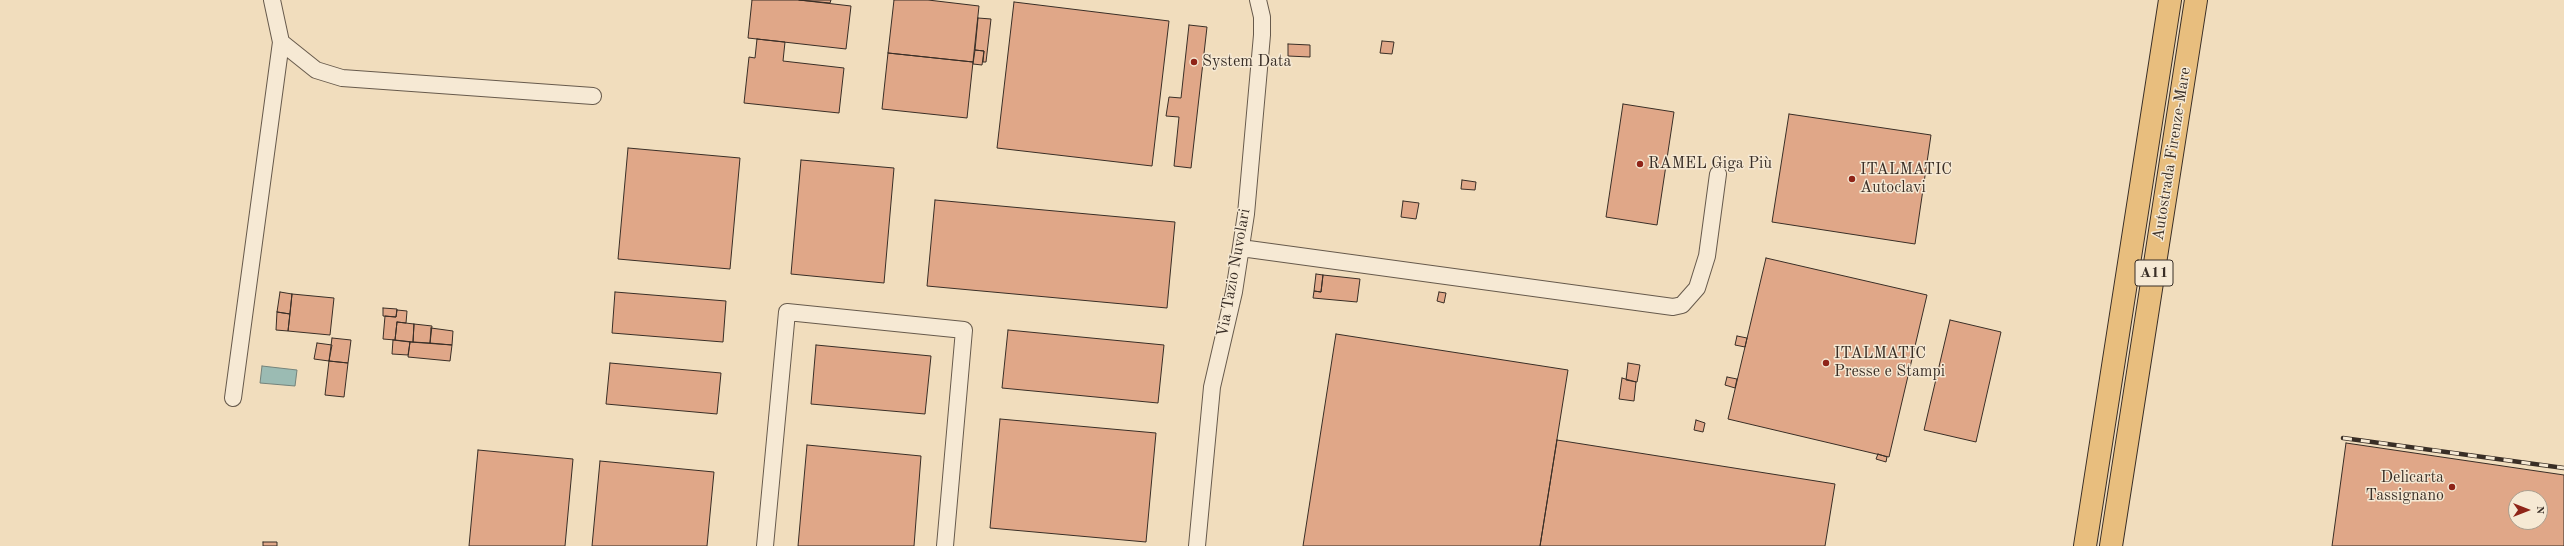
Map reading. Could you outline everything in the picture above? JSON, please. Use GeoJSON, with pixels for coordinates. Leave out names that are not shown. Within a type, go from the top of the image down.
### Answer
{"type":"FeatureCollection","features":[{"type":"Feature","properties":{"kind":"highway","name":"Autostrada Firenze-Mare"},"geometry":{"type":"LineString","coordinates":[[2086,546],[2170,0]]}},
{"type":"Feature","properties":{"kind":"highway","name":"Autostrada Firenze-Mare"},"geometry":{"type":"LineString","coordinates":[[2111,546],[2196,0]]}},
{"type":"Feature","properties":{"kind":"street"},"geometry":{"type":"LineString","coordinates":[[233,398],[281,42],[272,0]]}},
{"type":"Feature","properties":{"kind":"street","name":"Via Tazio Nuvolari"},"geometry":{"type":"LineString","coordinates":[[1197,546],[1212,387],[1234,292],[1242,248],[1262,35],[1262,17],[1258,0]]}},
{"type":"Feature","properties":{"kind":"street"},"geometry":{"type":"LineString","coordinates":[[281,42],[316,70],[342,78],[593,96]]}},
{"type":"Feature","properties":{"kind":"street"},"geometry":{"type":"LineString","coordinates":[[1242,248],[1673,307],[1682,305],[1697,288],[1707,256],[1718,174]]}},
{"type":"Feature","properties":{"kind":"street"},"geometry":{"type":"LineString","coordinates":[[765,546],[787,312],[964,330],[945,546]]}},
{"type":"Feature","properties":{"kind":"water"},"geometry":{"type":"Polygon","coordinates":[[[262,366],[297,370],[295,386],[260,383],[262,366]]]}},
{"type":"Feature","properties":{"kind":"building"},"geometry":{"type":"Polygon","coordinates":[[[752,0],[799,0],[851,6],[846,49],[748,38],[752,0]]]}},
{"type":"Feature","properties":{"kind":"building"},"geometry":{"type":"Polygon","coordinates":[[[799,0],[831,0],[830,3],[799,0]]]}},
{"type":"Feature","properties":{"kind":"building"},"geometry":{"type":"Polygon","coordinates":[[[894,0],[928,0],[979,6],[973,62],[888,53],[894,0]]]}},
{"type":"Feature","properties":{"kind":"building"},"geometry":{"type":"Polygon","coordinates":[[[1014,2],[1169,21],[1152,166],[997,148],[1014,2]]]}},
{"type":"Feature","properties":{"kind":"building"},"geometry":{"type":"Polygon","coordinates":[[[978,18],[991,19],[986,62],[983,62],[984,51],[975,50],[978,18]]]}},
{"type":"Feature","properties":{"kind":"building","name":"System Data"},"geometry":{"type":"Polygon","coordinates":[[[1189,25],[1207,27],[1191,168],[1174,166],[1179,117],[1166,116],[1169,97],[1181,98],[1189,25]]]}},
{"type":"Feature","properties":{"kind":"building"},"geometry":{"type":"Polygon","coordinates":[[[757,39],[785,42],[783,61],[844,68],[839,113],[744,103],[749,57],[755,58],[757,39]]]}},
{"type":"Feature","properties":{"kind":"building"},"geometry":{"type":"Polygon","coordinates":[[[1382,41],[1394,42],[1392,54],[1380,53],[1382,41]]]}},
{"type":"Feature","properties":{"kind":"building"},"geometry":{"type":"Polygon","coordinates":[[[1288,44],[1310,45],[1310,57],[1288,56],[1288,44]]]}},
{"type":"Feature","properties":{"kind":"building"},"geometry":{"type":"Polygon","coordinates":[[[975,50],[984,51],[982,65],[973,64],[975,50]]]}},
{"type":"Feature","properties":{"kind":"building"},"geometry":{"type":"Polygon","coordinates":[[[888,53],[973,62],[967,118],[882,109],[888,53]]]}},
{"type":"Feature","properties":{"kind":"building","name":"RAMEL Giga Più"},"geometry":{"type":"Polygon","coordinates":[[[1623,104],[1674,112],[1657,225],[1606,217],[1623,104]]]}},
{"type":"Feature","properties":{"kind":"building","name":"ITALMATIC Autoclavi"},"geometry":{"type":"Polygon","coordinates":[[[1789,114],[1931,135],[1915,244],[1772,222],[1789,114]]]}},
{"type":"Feature","properties":{"kind":"building"},"geometry":{"type":"Polygon","coordinates":[[[628,148],[740,158],[730,269],[618,259],[628,148]]]}},
{"type":"Feature","properties":{"kind":"building"},"geometry":{"type":"Polygon","coordinates":[[[801,160],[894,168],[884,283],[791,274],[801,160]]]}},
{"type":"Feature","properties":{"kind":"building"},"geometry":{"type":"Polygon","coordinates":[[[1462,180],[1476,182],[1475,190],[1461,189],[1462,180]]]}},
{"type":"Feature","properties":{"kind":"building"},"geometry":{"type":"Polygon","coordinates":[[[935,200],[1175,222],[1167,308],[927,286],[935,200]]]}},
{"type":"Feature","properties":{"kind":"building"},"geometry":{"type":"Polygon","coordinates":[[[1403,201],[1419,203],[1416,219],[1401,217],[1403,201]]]}},
{"type":"Feature","properties":{"kind":"building","name":"ITALMATIC Presse e Stampi"},"geometry":{"type":"Polygon","coordinates":[[[1766,258],[1927,295],[1889,457],[1728,419],[1766,258]]]}},
{"type":"Feature","properties":{"kind":"building"},"geometry":{"type":"Polygon","coordinates":[[[1316,274],[1323,275],[1321,292],[1314,291],[1316,274]]]}},
{"type":"Feature","properties":{"kind":"building"},"geometry":{"type":"Polygon","coordinates":[[[1323,275],[1360,279],[1357,302],[1313,298],[1314,291],[1321,292],[1323,275]]]}},
{"type":"Feature","properties":{"kind":"building"},"geometry":{"type":"Polygon","coordinates":[[[280,292],[292,294],[290,314],[277,312],[280,292]]]}},
{"type":"Feature","properties":{"kind":"building"},"geometry":{"type":"Polygon","coordinates":[[[615,292],[726,301],[723,342],[612,333],[615,292]]]}},
{"type":"Feature","properties":{"kind":"building"},"geometry":{"type":"Polygon","coordinates":[[[1439,292],[1446,293],[1444,303],[1437,301],[1439,292]]]}},
{"type":"Feature","properties":{"kind":"building"},"geometry":{"type":"Polygon","coordinates":[[[292,294],[334,298],[330,335],[288,331],[292,294]]]}},
{"type":"Feature","properties":{"kind":"building"},"geometry":{"type":"Polygon","coordinates":[[[383,308],[397,309],[396,317],[383,316],[383,308]]]}},
{"type":"Feature","properties":{"kind":"building"},"geometry":{"type":"Polygon","coordinates":[[[397,310],[407,311],[406,323],[397,322],[395,340],[383,339],[385,316],[396,317],[397,310]]]}},
{"type":"Feature","properties":{"kind":"building"},"geometry":{"type":"Polygon","coordinates":[[[277,312],[290,314],[288,331],[276,330],[277,312]]]}},
{"type":"Feature","properties":{"kind":"building","name":"ITALMATIC Presse e Stampi"},"geometry":{"type":"Polygon","coordinates":[[[1950,320],[2001,332],[1976,442],[1924,430],[1950,320]]]}},
{"type":"Feature","properties":{"kind":"building"},"geometry":{"type":"Polygon","coordinates":[[[397,322],[414,324],[413,342],[395,340],[397,322]]]}},
{"type":"Feature","properties":{"kind":"building"},"geometry":{"type":"Polygon","coordinates":[[[414,324],[432,326],[430,343],[413,342],[414,324]]]}},
{"type":"Feature","properties":{"kind":"building"},"geometry":{"type":"Polygon","coordinates":[[[431,328],[453,331],[452,345],[430,343],[431,328]]]}},
{"type":"Feature","properties":{"kind":"building"},"geometry":{"type":"Polygon","coordinates":[[[1008,330],[1164,345],[1158,403],[1002,388],[1008,330]]]}},
{"type":"Feature","properties":{"kind":"building"},"geometry":{"type":"Polygon","coordinates":[[[1336,334],[1568,370],[1540,546],[1303,546],[1336,334]]]}},
{"type":"Feature","properties":{"kind":"building"},"geometry":{"type":"Polygon","coordinates":[[[1737,336],[1747,338],[1745,347],[1735,345],[1737,336]]]}},
{"type":"Feature","properties":{"kind":"building"},"geometry":{"type":"Polygon","coordinates":[[[332,338],[351,340],[348,363],[329,361],[332,338]]]}},
{"type":"Feature","properties":{"kind":"building"},"geometry":{"type":"Polygon","coordinates":[[[393,340],[410,342],[408,355],[392,354],[393,340]]]}},
{"type":"Feature","properties":{"kind":"building"},"geometry":{"type":"Polygon","coordinates":[[[410,342],[452,345],[450,361],[408,357],[410,342]]]}},
{"type":"Feature","properties":{"kind":"building"},"geometry":{"type":"Polygon","coordinates":[[[317,343],[332,345],[329,361],[314,359],[317,343]]]}},
{"type":"Feature","properties":{"kind":"building"},"geometry":{"type":"Polygon","coordinates":[[[816,345],[931,356],[925,414],[811,404],[816,345]]]}},
{"type":"Feature","properties":{"kind":"building"},"geometry":{"type":"Polygon","coordinates":[[[329,361],[348,363],[344,397],[325,395],[329,361]]]}},
{"type":"Feature","properties":{"kind":"building"},"geometry":{"type":"Polygon","coordinates":[[[610,363],[721,373],[717,414],[606,404],[610,363]]]}},
{"type":"Feature","properties":{"kind":"building"},"geometry":{"type":"Polygon","coordinates":[[[1628,363],[1640,365],[1637,382],[1626,380],[1628,363]]]}},
{"type":"Feature","properties":{"kind":"building"},"geometry":{"type":"Polygon","coordinates":[[[1727,377],[1737,379],[1735,388],[1725,385],[1727,377]]]}},
{"type":"Feature","properties":{"kind":"building"},"geometry":{"type":"Polygon","coordinates":[[[1622,378],[1636,382],[1634,401],[1619,399],[1622,378]]]}},
{"type":"Feature","properties":{"kind":"building"},"geometry":{"type":"Polygon","coordinates":[[[1000,419],[1156,433],[1146,542],[990,528],[1000,419]]]}},
{"type":"Feature","properties":{"kind":"building"},"geometry":{"type":"Polygon","coordinates":[[[1696,420],[1705,423],[1703,432],[1694,430],[1696,420]]]}},
{"type":"Feature","properties":{"kind":"building"},"geometry":{"type":"Polygon","coordinates":[[[1557,440],[1835,484],[1825,546],[1540,546],[1557,440]]]}},
{"type":"Feature","properties":{"kind":"building","name":"Delicarta Tassignano"},"geometry":{"type":"Polygon","coordinates":[[[2346,443],[2564,475],[2564,546],[2332,546],[2346,443]]]}},
{"type":"Feature","properties":{"kind":"building"},"geometry":{"type":"Polygon","coordinates":[[[807,445],[921,456],[914,546],[798,546],[807,445]]]}},
{"type":"Feature","properties":{"kind":"building"},"geometry":{"type":"Polygon","coordinates":[[[478,450],[573,459],[565,546],[469,546],[478,450]]]}},
{"type":"Feature","properties":{"kind":"building"},"geometry":{"type":"Polygon","coordinates":[[[1878,454],[1887,457],[1886,462],[1876,459],[1878,454]]]}},
{"type":"Feature","properties":{"kind":"building"},"geometry":{"type":"Polygon","coordinates":[[[600,461],[714,472],[707,546],[592,546],[600,461]]]}},
{"type":"Feature","properties":{"kind":"building"},"geometry":{"type":"Polygon","coordinates":[[[263,542],[277,542],[277,546],[263,546],[263,542]]]}},
{"type":"Feature","properties":{"kind":"railway"},"geometry":{"type":"LineString","coordinates":[[2343,438],[2564,468]]}},
{"type":"Feature","properties":{"kind":"place","name":"System Data"},"geometry":{"type":"Point","coordinates":[1194,62]}},
{"type":"Feature","properties":{"kind":"place","name":"RAMEL Giga Più"},"geometry":{"type":"Point","coordinates":[1640,164]}},
{"type":"Feature","properties":{"kind":"place","name":"ITALMATIC Autoclavi"},"geometry":{"type":"Point","coordinates":[1852,179]}},
{"type":"Feature","properties":{"kind":"place","name":"ITALMATIC Presse e Stampi"},"geometry":{"type":"Point","coordinates":[1826,363]}},
{"type":"Feature","properties":{"kind":"place","name":"Delicarta Tassignano"},"geometry":{"type":"Point","coordinates":[2452,487]}}]}
